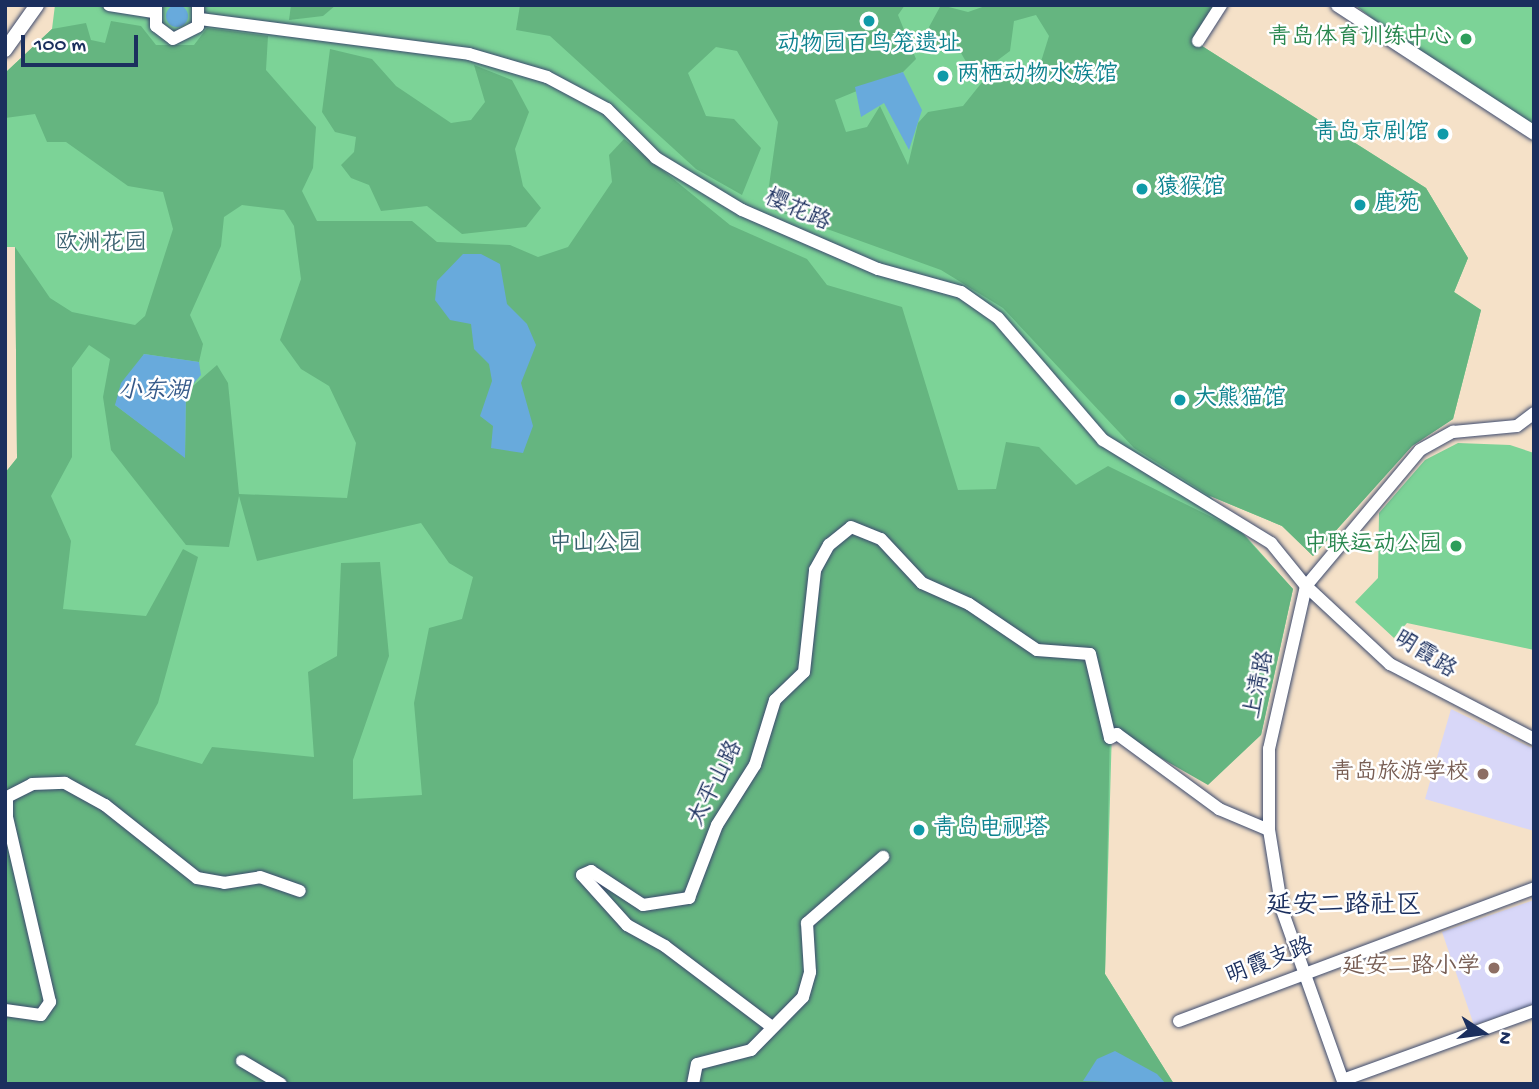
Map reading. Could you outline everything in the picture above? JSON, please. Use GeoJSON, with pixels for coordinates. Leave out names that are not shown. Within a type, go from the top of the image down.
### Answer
{"type":"FeatureCollection","features":[{"type":"Feature","properties":{"kind":"main road"},"geometry":{"type":"LineString","coordinates":[[5,50],[37,5]]}},
{"type":"Feature","properties":{"kind":"main road"},"geometry":{"type":"LineString","coordinates":[[1338,5],[1534,133]]}},
{"type":"Feature","properties":{"kind":"street"},"geometry":{"type":"LineString","coordinates":[[109,5],[155,8],[156,26],[173,39],[188,37],[200,19],[198,5]]}},
{"type":"Feature","properties":{"kind":"street"},"geometry":{"type":"LineString","coordinates":[[1198,41],[1220,5]]}},
{"type":"Feature","properties":{"kind":"street","name":"樱花路"},"geometry":{"type":"LineString","coordinates":[[200,19],[469,54],[581,93],[656,158],[742,210],[816,244],[981,303],[1103,440],[1271,543],[1306,586]]}},
{"type":"Feature","properties":{"kind":"street","name":"上清路"},"geometry":{"type":"LineString","coordinates":[[1343,1082],[1282,910],[1269,830],[1269,749],[1306,586],[1420,450],[1453,432],[1517,426],[1534,413]]}},
{"type":"Feature","properties":{"kind":"street","name":"太平山路"},"geometry":{"type":"LineString","coordinates":[[772,1027],[627,925],[582,875],[592,871],[643,905],[689,898],[717,825],[755,765],[775,700],[804,672],[815,570],[829,545],[851,527],[881,540],[922,583],[969,604],[1037,650],[1090,654],[1111,738],[1117,734],[1219,809],[1269,830]]}},
{"type":"Feature","properties":{"kind":"street","name":"明霞路"},"geometry":{"type":"LineString","coordinates":[[1306,586],[1390,664],[1534,739]]}},
{"type":"Feature","properties":{"kind":"street"},"geometry":{"type":"LineString","coordinates":[[5,1010],[41,1015],[50,1002],[7,817],[7,797],[32,785],[65,783],[105,805],[197,878],[224,883],[260,877],[300,891]]}},
{"type":"Feature","properties":{"kind":"street"},"geometry":{"type":"LineString","coordinates":[[693,1084],[697,1064],[751,1050],[808,988],[807,923],[883,856]]}},
{"type":"Feature","properties":{"kind":"street","name":"明霞支路"},"geometry":{"type":"LineString","coordinates":[[1180,1021],[1304,971],[1534,888]]}},
{"type":"Feature","properties":{"kind":"street"},"geometry":{"type":"LineString","coordinates":[[1343,1082],[1534,1012]]}},
{"type":"Feature","properties":{"kind":"street"},"geometry":{"type":"LineString","coordinates":[[242,1061],[281,1084]]}},
{"type":"Feature","properties":{"kind":"shaded area","name":"青岛旅游学校"},"geometry":{"type":"Polygon","coordinates":[[[1451,709],[1534,749],[1534,831],[1425,799],[1451,709]]]}},
{"type":"Feature","properties":{"kind":"shaded area","name":"延安二路小学"},"geometry":{"type":"Polygon","coordinates":[[[1534,900],[1534,1004],[1474,1025],[1442,932],[1534,900]]]}},
{"type":"Feature","properties":{"kind":"green space","name":"中山公园"},"geometry":{"type":"Polygon","coordinates":[[[55,5],[1223,5],[1202,46],[1426,188],[1468,258],[1454,292],[1481,310],[1453,419],[1412,446],[1313,556],[1282,526],[1210,496],[1293,589],[1261,735],[1112,729],[1105,974],[1174,1084],[5,1084],[5,473],[17,458],[15,247],[5,247],[5,73],[52,29],[55,5]]]}},
{"type":"Feature","properties":{"kind":"green space"},"geometry":{"type":"Polygon","coordinates":[[[291,5],[336,5],[323,16],[289,20],[291,5]]]}},
{"type":"Feature","properties":{"kind":"green space"},"geometry":{"type":"Polygon","coordinates":[[[520,5],[905,5],[898,15],[916,59],[903,72],[835,100],[846,132],[867,127],[880,106],[908,165],[918,123],[928,112],[963,106],[991,71],[1034,84],[1049,36],[1036,15],[1014,21],[1010,51],[975,77],[961,53],[937,50],[929,27],[941,5],[968,12],[988,5],[1223,5],[1202,46],[1426,188],[1468,258],[1454,292],[1481,310],[1453,419],[1412,446],[1313,556],[1282,526],[1208,495],[1134,448],[1003,308],[941,270],[766,207],[778,122],[737,51],[716,47],[688,73],[706,116],[734,119],[761,148],[742,195],[696,169],[550,36],[516,30],[520,5]]]}},
{"type":"Feature","properties":{"kind":"green space","name":"青岛体育训练中心"},"geometry":{"type":"Polygon","coordinates":[[[1355,5],[1534,5],[1534,128],[1441,73],[1355,5]]]}},
{"type":"Feature","properties":{"kind":"green space","name":"中山公园"},"geometry":{"type":"Polygon","coordinates":[[[111,21],[141,26],[156,45],[194,45],[207,28],[268,36],[266,70],[316,127],[313,168],[302,191],[317,221],[412,221],[437,242],[510,245],[538,257],[568,247],[612,182],[609,155],[624,139],[730,225],[807,259],[827,285],[902,307],[958,490],[996,489],[1006,442],[1039,447],[1076,485],[1108,466],[1240,531],[1293,589],[1261,735],[1208,785],[1110,729],[1105,974],[1174,1084],[5,1084],[5,473],[17,458],[15,247],[50,298],[72,312],[135,325],[145,316],[173,229],[163,192],[128,186],[66,142],[47,142],[35,114],[5,118],[5,73],[52,29],[86,23],[91,40],[105,43],[111,21]],[[242,205],[224,217],[221,246],[190,315],[203,344],[199,362],[144,354],[115,405],[185,457],[186,392],[217,365],[228,383],[239,494],[347,498],[356,443],[329,386],[301,369],[280,340],[301,279],[294,226],[284,210],[242,205]],[[89,345],[72,368],[72,457],[51,496],[71,541],[63,609],[146,616],[183,549],[198,557],[158,703],[135,745],[202,764],[212,747],[314,757],[308,672],[337,656],[341,563],[380,562],[389,656],[353,760],[353,799],[422,795],[414,703],[429,628],[462,619],[473,577],[449,563],[421,523],[257,561],[239,496],[229,547],[186,545],[111,450],[103,397],[110,359],[89,345]]]}},
{"type":"Feature","properties":{"kind":"green space"},"geometry":{"type":"Polygon","coordinates":[[[330,49],[372,59],[396,86],[451,123],[471,120],[485,102],[474,65],[512,80],[529,112],[515,149],[523,186],[541,208],[526,227],[462,234],[427,206],[381,211],[369,185],[351,178],[341,165],[354,152],[356,137],[335,132],[322,112],[330,49]]]}},
{"type":"Feature","properties":{"kind":"green space","name":"中联运动公园"},"geometry":{"type":"Polygon","coordinates":[[[1458,443],[1510,445],[1534,453],[1534,650],[1407,623],[1394,638],[1355,602],[1378,578],[1379,513],[1425,460],[1458,443]]]}},
{"type":"Feature","properties":{"kind":"water"},"geometry":{"type":"Polygon","coordinates":[[[177,5],[185,8],[188,16],[185,24],[177,27],[169,24],[166,16],[169,8],[177,5]]]}},
{"type":"Feature","properties":{"kind":"water"},"geometry":{"type":"Polygon","coordinates":[[[903,72],[922,110],[909,150],[884,103],[861,117],[855,87],[903,72]]]}},
{"type":"Feature","properties":{"kind":"water"},"geometry":{"type":"Polygon","coordinates":[[[463,254],[481,254],[500,264],[507,304],[527,324],[536,345],[521,383],[533,426],[523,453],[491,448],[493,426],[480,416],[492,381],[489,364],[474,349],[471,324],[450,320],[435,300],[437,281],[463,254]]]}},
{"type":"Feature","properties":{"kind":"water","name":"小东湖"},"geometry":{"type":"Polygon","coordinates":[[[144,354],[199,362],[201,375],[186,392],[185,458],[115,405],[121,383],[144,354]]]}},
{"type":"Feature","properties":{"kind":"water"},"geometry":{"type":"Polygon","coordinates":[[[1115,1051],[1157,1074],[1166,1084],[1083,1081],[1097,1059],[1115,1051]]]}},
{"type":"Feature","properties":{"kind":"place","name":"动物园百鸟笼遗址"},"geometry":{"type":"Point","coordinates":[869,21]}},
{"type":"Feature","properties":{"kind":"place","name":"青岛体育训练中心"},"geometry":{"type":"Point","coordinates":[1466,39]}},
{"type":"Feature","properties":{"kind":"place","name":"两栖动物水族馆"},"geometry":{"type":"Point","coordinates":[943,76]}},
{"type":"Feature","properties":{"kind":"place","name":"青岛京剧馆"},"geometry":{"type":"Point","coordinates":[1443,134]}},
{"type":"Feature","properties":{"kind":"place","name":"猿猴馆"},"geometry":{"type":"Point","coordinates":[1142,189]}},
{"type":"Feature","properties":{"kind":"place","name":"鹿苑"},"geometry":{"type":"Point","coordinates":[1360,205]}},
{"type":"Feature","properties":{"kind":"place","name":"大熊猫馆"},"geometry":{"type":"Point","coordinates":[1180,400]}},
{"type":"Feature","properties":{"kind":"place","name":"中联运动公园"},"geometry":{"type":"Point","coordinates":[1456,546]}},
{"type":"Feature","properties":{"kind":"place","name":"青岛旅游学校"},"geometry":{"type":"Point","coordinates":[1483,774]}},
{"type":"Feature","properties":{"kind":"place","name":"青岛电视塔"},"geometry":{"type":"Point","coordinates":[919,830]}},
{"type":"Feature","properties":{"kind":"place","name":"延安二路小学"},"geometry":{"type":"Point","coordinates":[1494,968]}},
{"type":"Feature","properties":{"kind":"district","name":"延安二路社区"},"geometry":{"type":"Point","coordinates":[1344,908]}},
{"type":"Feature","properties":{"kind":"park label","name":"欧洲花园"},"geometry":{"type":"Point","coordinates":[101,245]}}]}
